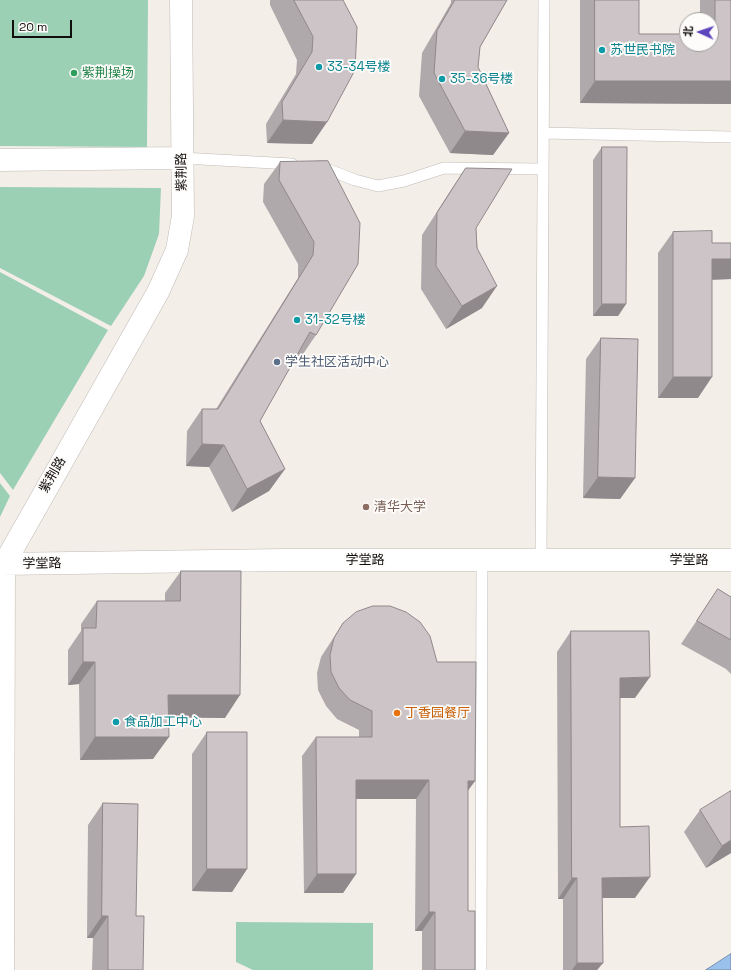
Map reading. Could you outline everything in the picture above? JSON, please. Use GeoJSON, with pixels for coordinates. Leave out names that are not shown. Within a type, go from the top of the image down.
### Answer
{"type":"FeatureCollection","features":[{"type":"Feature","properties":{"kind":"street","name":"紫荆路"},"geometry":{"type":"LineString","coordinates":[[3,970],[2,564],[158,292],[177,250],[183,216],[181,0]]}},
{"type":"Feature","properties":{"kind":"street"},"geometry":{"type":"LineString","coordinates":[[0,160],[182,158]]}},
{"type":"Feature","properties":{"kind":"street","name":"学堂路"},"geometry":{"type":"LineString","coordinates":[[2,564],[277,560],[731,560]]}},
{"type":"Feature","properties":{"kind":"lane"},"geometry":{"type":"LineString","coordinates":[[541,560],[544,0]]}},
{"type":"Feature","properties":{"kind":"lane"},"geometry":{"type":"LineString","coordinates":[[543,133],[731,137]]}},
{"type":"Feature","properties":{"kind":"lane"},"geometry":{"type":"LineString","coordinates":[[182,158],[317,165],[355,180],[378,186],[404,181],[444,168],[543,169]]}},
{"type":"Feature","properties":{"kind":"lane"},"geometry":{"type":"LineString","coordinates":[[481,970],[482,560]]}},
{"type":"Feature","properties":{"kind":"green space","name":"紫荆操场"},"geometry":{"type":"Polygon","coordinates":[[[0,0],[148,0],[147,147],[0,146],[0,0]]]}},
{"type":"Feature","properties":{"kind":"green space"},"geometry":{"type":"Polygon","coordinates":[[[0,187],[161,188],[159,234],[144,276],[111,326],[0,268],[0,187]]]}},
{"type":"Feature","properties":{"kind":"green space"},"geometry":{"type":"Polygon","coordinates":[[[0,272],[108,330],[13,490],[0,473],[0,272]]]}},
{"type":"Feature","properties":{"kind":"green space"},"geometry":{"type":"Polygon","coordinates":[[[0,483],[10,496],[0,517],[0,483]]]}},
{"type":"Feature","properties":{"kind":"green space"},"geometry":{"type":"Polygon","coordinates":[[[236,922],[373,923],[373,970],[253,970],[236,962],[236,922]]]}},
{"type":"Feature","properties":{"kind":"water"},"geometry":{"type":"Polygon","coordinates":[[[731,954],[731,970],[706,970],[731,954]]]}},
{"type":"Feature","properties":{"kind":"building"},"geometry":{"type":"Polygon","coordinates":[[[294,0],[343,0],[357,27],[355,70],[327,122],[283,120],[282,102],[312,52],[313,37],[294,0]]]}},
{"type":"Feature","properties":{"kind":"building"},"geometry":{"type":"Polygon","coordinates":[[[455,0],[507,0],[480,47],[478,67],[509,133],[465,131],[434,73],[437,31],[455,0]]]}},
{"type":"Feature","properties":{"kind":"building"},"geometry":{"type":"Polygon","coordinates":[[[595,0],[639,0],[639,34],[679,34],[679,52],[719,52],[719,12],[715,12],[715,0],[731,0],[731,81],[595,81],[595,0]]]}},
{"type":"Feature","properties":{"kind":"building"},"geometry":{"type":"Polygon","coordinates":[[[602,147],[627,147],[626,304],[602,304],[602,147]]]}},
{"type":"Feature","properties":{"kind":"building","name":"31-32号楼"},"geometry":{"type":"Polygon","coordinates":[[[328,161],[360,223],[358,264],[316,335],[310,332],[260,421],[285,469],[247,489],[224,445],[202,444],[202,409],[218,409],[313,255],[314,242],[279,180],[280,162],[328,161]]]}},
{"type":"Feature","properties":{"kind":"building"},"geometry":{"type":"Polygon","coordinates":[[[466,168],[512,169],[476,228],[477,248],[497,286],[462,306],[436,266],[437,213],[466,168]]]}},
{"type":"Feature","properties":{"kind":"building"},"geometry":{"type":"Polygon","coordinates":[[[712,231],[712,243],[731,243],[731,259],[712,259],[712,377],[673,377],[673,232],[712,231]]]}},
{"type":"Feature","properties":{"kind":"building"},"geometry":{"type":"Polygon","coordinates":[[[601,338],[638,339],[635,478],[598,477],[601,338]]]}},
{"type":"Feature","properties":{"kind":"building"},"geometry":{"type":"Polygon","coordinates":[[[181,571],[241,571],[240,695],[168,695],[169,737],[95,737],[95,662],[83,662],[83,628],[96,628],[97,601],[180,601],[181,571]]]}},
{"type":"Feature","properties":{"kind":"building"},"geometry":{"type":"Polygon","coordinates":[[[718,589],[731,597],[731,640],[697,621],[718,589]]]}},
{"type":"Feature","properties":{"kind":"building"},"geometry":{"type":"Polygon","coordinates":[[[373,606],[390,606],[406,612],[420,622],[430,636],[437,662],[476,662],[475,781],[468,781],[468,911],[475,911],[475,970],[435,970],[435,912],[429,912],[429,780],[356,780],[356,874],[317,874],[316,737],[372,737],[372,711],[350,700],[339,688],[331,672],[330,655],[334,638],[343,623],[356,612],[373,606]]]}},
{"type":"Feature","properties":{"kind":"building"},"geometry":{"type":"Polygon","coordinates":[[[571,631],[649,631],[650,677],[620,678],[620,827],[649,826],[650,877],[602,878],[603,963],[577,963],[577,878],[572,878],[571,631]]]}},
{"type":"Feature","properties":{"kind":"building"},"geometry":{"type":"Polygon","coordinates":[[[207,732],[247,732],[247,869],[207,869],[207,732]]]}},
{"type":"Feature","properties":{"kind":"building"},"geometry":{"type":"Polygon","coordinates":[[[731,791],[731,840],[722,846],[700,810],[731,791]]]}},
{"type":"Feature","properties":{"kind":"building"},"geometry":{"type":"Polygon","coordinates":[[[103,803],[138,804],[136,916],[144,916],[143,970],[108,970],[108,916],[102,916],[103,803]]]}},
{"type":"Feature","properties":{"kind":"place","name":"苏世民书院"},"geometry":{"type":"Point","coordinates":[602,50]}},
{"type":"Feature","properties":{"kind":"place","name":"33-34号楼"},"geometry":{"type":"Point","coordinates":[319,67]}},
{"type":"Feature","properties":{"kind":"place","name":"紫荆操场"},"geometry":{"type":"Point","coordinates":[74,73]}},
{"type":"Feature","properties":{"kind":"place","name":"35-36号楼"},"geometry":{"type":"Point","coordinates":[442,79]}},
{"type":"Feature","properties":{"kind":"place","name":"31-32号楼"},"geometry":{"type":"Point","coordinates":[297,320]}},
{"type":"Feature","properties":{"kind":"place","name":"学生社区活动中心"},"geometry":{"type":"Point","coordinates":[277,362]}},
{"type":"Feature","properties":{"kind":"place","name":"清华大学"},"geometry":{"type":"Point","coordinates":[366,507]}},
{"type":"Feature","properties":{"kind":"place","name":"丁香园餐厅"},"geometry":{"type":"Point","coordinates":[397,713]}},
{"type":"Feature","properties":{"kind":"place","name":"食品加工中心"},"geometry":{"type":"Point","coordinates":[116,722]}}]}
